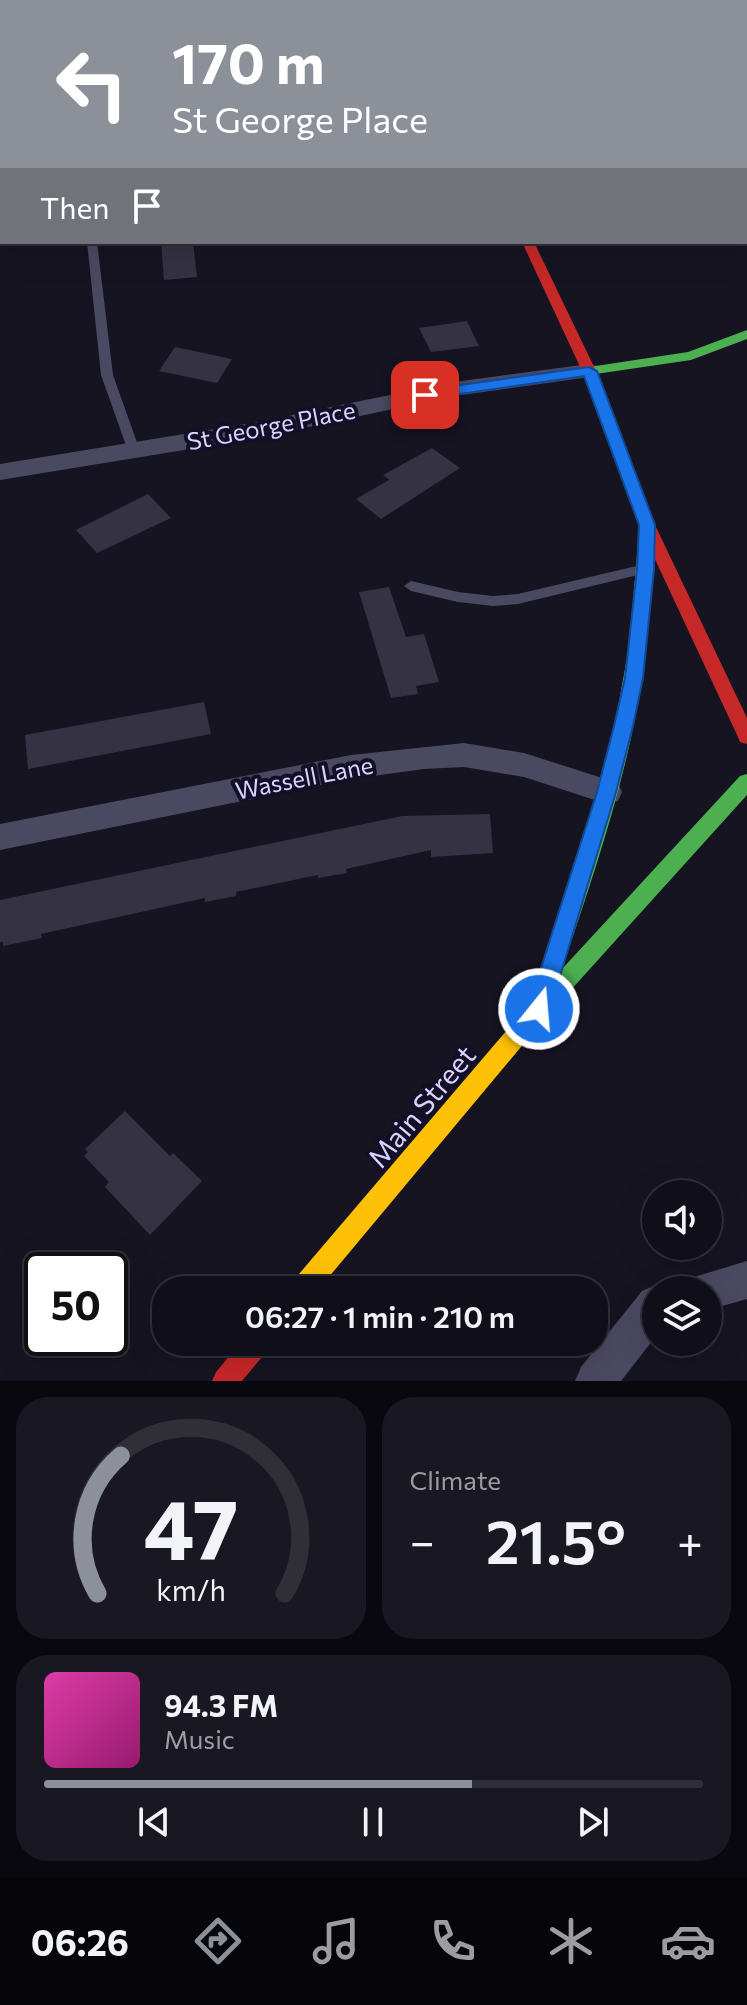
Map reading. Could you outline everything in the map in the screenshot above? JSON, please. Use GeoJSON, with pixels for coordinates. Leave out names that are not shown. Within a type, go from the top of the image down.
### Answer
{"type":"FeatureCollection","features":[{"type":"Feature","properties":{"kind":"main road"},"geometry":{"type":"LineString","coordinates":[[529,244],[589,371],[647,525],[747,737]]}},
{"type":"Feature","properties":{"kind":"main road"},"geometry":{"type":"LineString","coordinates":[[589,371],[688,356],[725,345],[747,334]]}},
{"type":"Feature","properties":{"kind":"main road"},"geometry":{"type":"LineString","coordinates":[[539,1009],[607,792],[634,678],[646,569],[647,525]]}},
{"type":"Feature","properties":{"kind":"main road","name":"Main Street"},"geometry":{"type":"LineString","coordinates":[[314,1276],[539,1009],[747,782]]}},
{"type":"Feature","properties":{"kind":"main road"},"geometry":{"type":"LineString","coordinates":[[225,1381],[246,1356]]}},
{"type":"Feature","properties":{"kind":"street","name":"St George Place"},"geometry":{"type":"LineString","coordinates":[[0,472],[257,430],[454,389],[589,371]]}},
{"type":"Feature","properties":{"kind":"street","name":"Wassell Lane"},"geometry":{"type":"LineString","coordinates":[[0,837],[351,767],[424,757],[464,755],[524,765],[607,792]]}},
{"type":"Feature","properties":{"kind":"street"},"geometry":{"type":"LineString","coordinates":[[722,1287],[747,1280]]}},
{"type":"Feature","properties":{"kind":"street"},"geometry":{"type":"LineString","coordinates":[[595,1381],[642,1322]]}},
{"type":"Feature","properties":{"kind":"lane"},"geometry":{"type":"LineString","coordinates":[[92,244],[107,375],[134,451]]}},
{"type":"Feature","properties":{"kind":"lane"},"geometry":{"type":"LineString","coordinates":[[411,586],[493,601],[518,599],[646,569]]}},
{"type":"Feature","properties":{"kind":"building"},"geometry":{"type":"Polygon","coordinates":[[[161,244],[193,244],[197,277],[164,280],[161,244]]]}},
{"type":"Feature","properties":{"kind":"building"},"geometry":{"type":"Polygon","coordinates":[[[467,321],[479,346],[431,352],[419,328],[467,321]]]}},
{"type":"Feature","properties":{"kind":"building"},"geometry":{"type":"Polygon","coordinates":[[[175,347],[232,359],[217,383],[159,371],[175,347]]]}},
{"type":"Feature","properties":{"kind":"building"},"geometry":{"type":"Polygon","coordinates":[[[432,448],[460,468],[381,519],[356,499],[389,480],[383,475],[432,448]]]}},
{"type":"Feature","properties":{"kind":"building"},"geometry":{"type":"Polygon","coordinates":[[[148,494],[171,518],[97,553],[76,530],[148,494]]]}},
{"type":"Feature","properties":{"kind":"building"},"geometry":{"type":"Polygon","coordinates":[[[389,587],[406,637],[424,634],[439,682],[416,686],[418,694],[391,698],[359,592],[389,587]]]}},
{"type":"Feature","properties":{"kind":"building"},"geometry":{"type":"Polygon","coordinates":[[[204,702],[211,734],[28,769],[25,735],[204,702]]]}},
{"type":"Feature","properties":{"kind":"building"},"geometry":{"type":"Polygon","coordinates":[[[490,814],[493,853],[431,857],[431,850],[346,869],[347,873],[318,878],[318,875],[236,892],[236,896],[205,902],[205,898],[41,934],[42,938],[3,946],[0,942],[0,900],[402,816],[490,814]]]}},
{"type":"Feature","properties":{"kind":"building"},"geometry":{"type":"Polygon","coordinates":[[[125,1111],[170,1156],[173,1153],[202,1181],[150,1235],[105,1187],[109,1182],[84,1156],[88,1152],[85,1149],[125,1111]]]}},
{"type":"Feature","properties":{"kind":"traffic: fast"},"geometry":{"type":"LineString","coordinates":[[589,371],[691,356],[747,334]]}},
{"type":"Feature","properties":{"kind":"traffic: fast"},"geometry":{"type":"LineString","coordinates":[[542,998],[589,858],[619,751],[638,647],[647,532]]}},
{"type":"Feature","properties":{"kind":"traffic: fast"},"geometry":{"type":"LineString","coordinates":[[533,1016],[747,782]]}},
{"type":"Feature","properties":{"kind":"traffic: slow"},"geometry":{"type":"LineString","coordinates":[[314,1276],[533,1016]]}},
{"type":"Feature","properties":{"kind":"traffic: jam"},"geometry":{"type":"LineString","coordinates":[[529,244],[589,371],[647,525],[747,737]]}},
{"type":"Feature","properties":{"kind":"traffic: jam"},"geometry":{"type":"LineString","coordinates":[[225,1381],[246,1356]]}},
{"type":"Feature","properties":{"kind":"route"},"geometry":{"type":"LineString","coordinates":[[425,395],[589,371],[647,525],[646,569],[634,678],[624,726],[607,792],[539,1009]]}}]}
